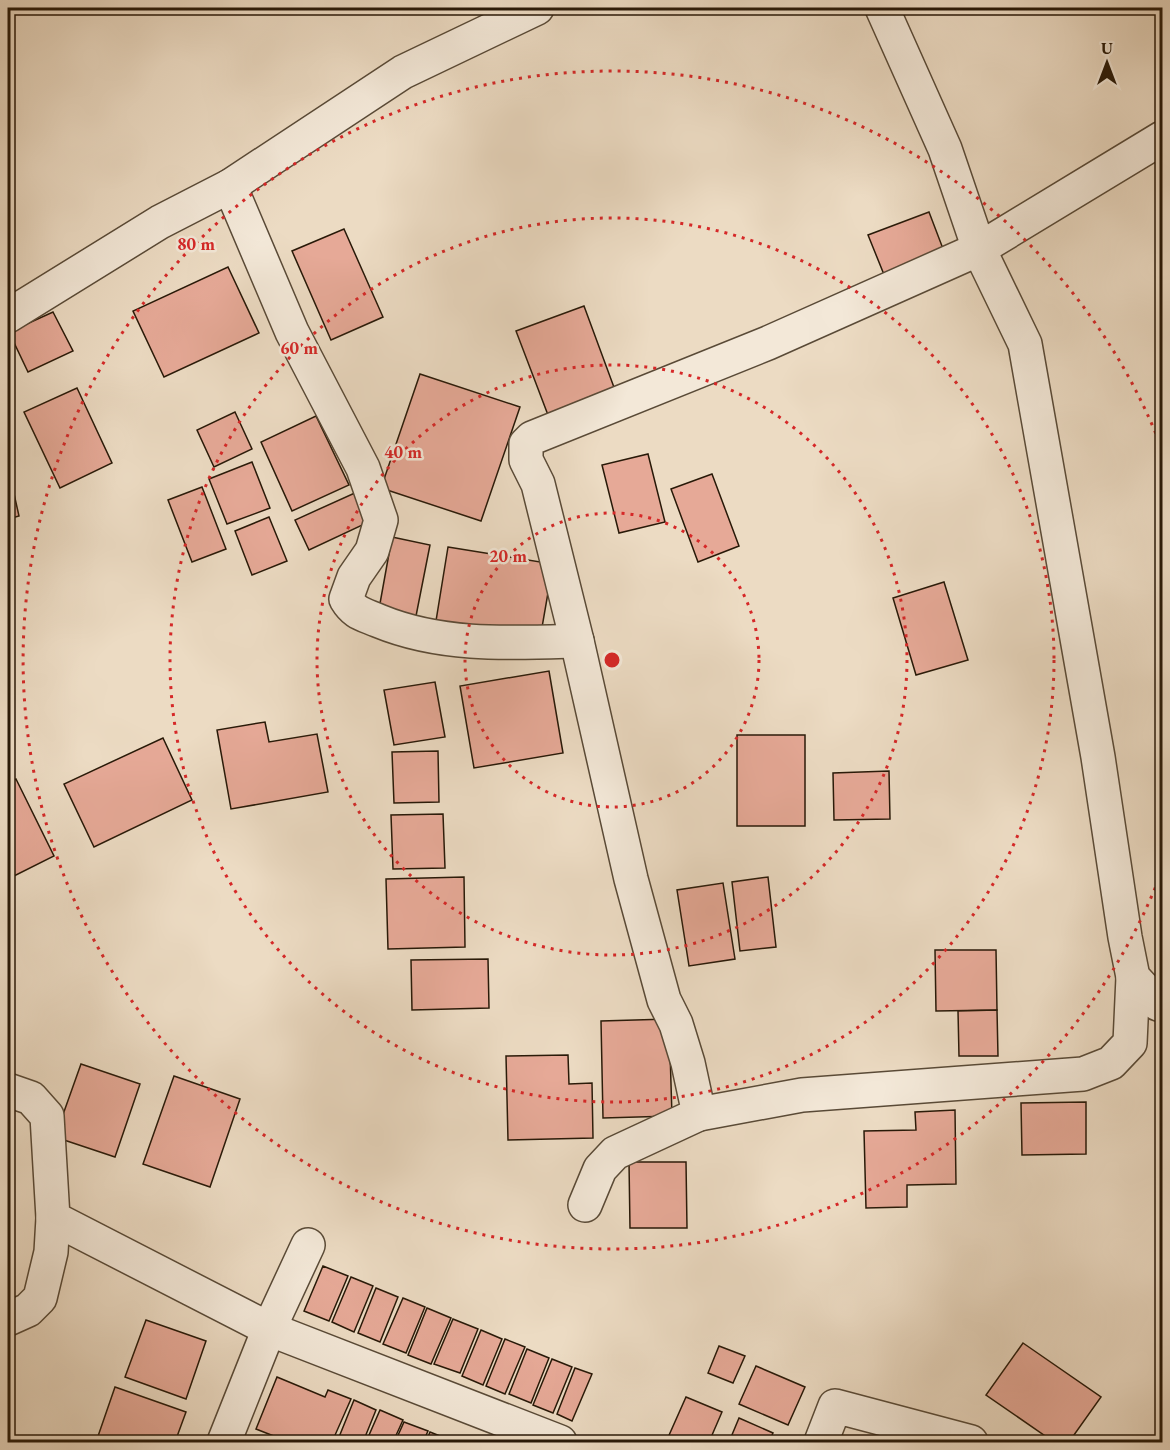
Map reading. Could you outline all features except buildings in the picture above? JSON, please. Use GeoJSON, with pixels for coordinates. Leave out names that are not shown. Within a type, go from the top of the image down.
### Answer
{"type":"FeatureCollection","features":[{"type":"Feature","properties":{"kind":"street"},"geometry":{"type":"LineString","coordinates":[[8,316],[159,222],[230,186],[403,72],[537,8]]}},
{"type":"Feature","properties":{"kind":"street"},"geometry":{"type":"LineString","coordinates":[[585,1205],[600,1169],[615,1153],[699,1114],[802,1095],[1083,1074],[1111,1063],[1130,1042],[1133,976],[1125,938],[1098,757],[1025,344],[979,249],[945,149],[882,8]]}},
{"type":"Feature","properties":{"kind":"street"},"geometry":{"type":"LineString","coordinates":[[699,1114],[688,1063],[676,1024],[663,1000],[631,879],[577,641],[538,484],[526,460],[526,444],[532,438],[768,343],[979,249],[1162,138]]}},
{"type":"Feature","properties":{"kind":"street"},"geometry":{"type":"LineString","coordinates":[[230,186],[292,332],[363,468],[381,520],[372,551],[354,577],[346,598],[353,610],[394,627],[450,639],[513,643],[577,641]]}},
{"type":"Feature","properties":{"kind":"street"},"geometry":{"type":"LineString","coordinates":[[1133,976],[1158,1004],[1162,1005]]}},
{"type":"Feature","properties":{"kind":"street"},"geometry":{"type":"LineString","coordinates":[[8,1090],[31,1098],[47,1116],[54,1218],[51,1252],[40,1298],[28,1310],[8,1319]]}},
{"type":"Feature","properties":{"kind":"street"},"geometry":{"type":"LineString","coordinates":[[54,1218],[269,1329],[560,1443]]}},
{"type":"Feature","properties":{"kind":"street"},"geometry":{"type":"LineString","coordinates":[[224,1443],[269,1329],[308,1245]]}},
{"type":"Feature","properties":{"kind":"street"},"geometry":{"type":"LineString","coordinates":[[821,1443],[835,1406],[971,1443]]}}]}
